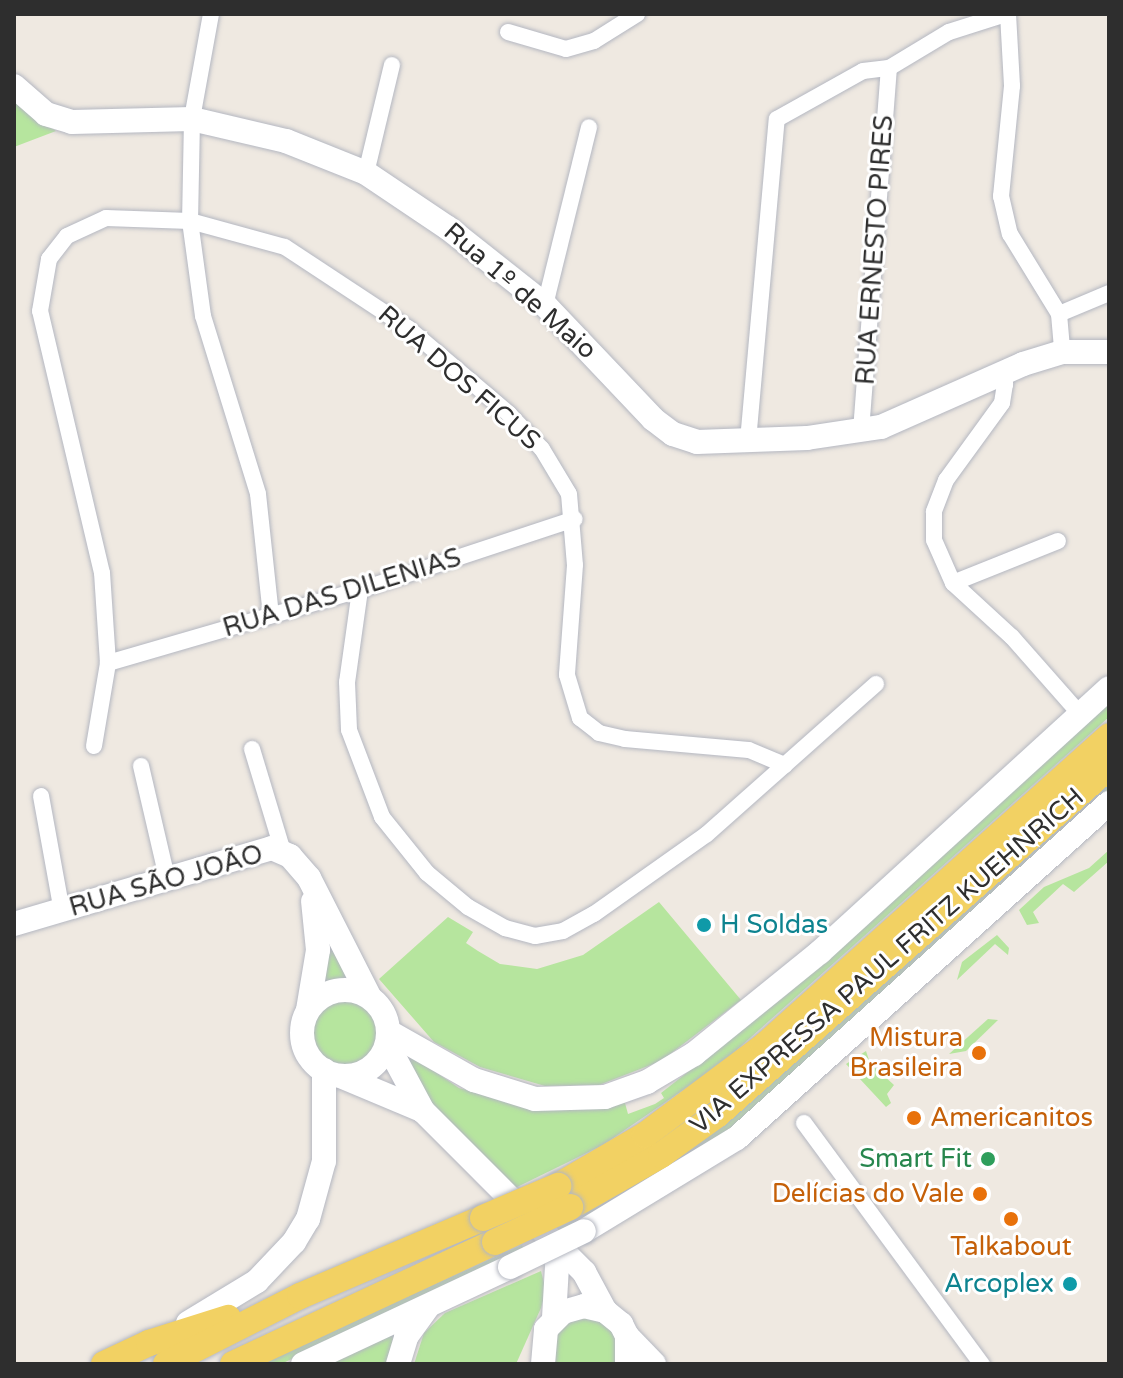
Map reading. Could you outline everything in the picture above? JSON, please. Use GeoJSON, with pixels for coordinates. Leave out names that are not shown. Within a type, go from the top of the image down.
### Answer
{"type":"FeatureCollection","features":[{"type":"Feature","properties":{"kind":"main road","name":"VIA EXPRESSA PAUL FRITZ KUEHNRICH"},"geometry":{"type":"LineString","coordinates":[[233,1364],[495,1242],[564,1196],[764,1046],[1109,736]]}},
{"type":"Feature","properties":{"kind":"main road","name":"VIA EXPRESSA PAUL FRITZ KUEHNRICH"},"geometry":{"type":"LineString","coordinates":[[166,1364],[300,1296],[483,1218],[564,1196],[661,1155],[728,1105],[1109,767]]}},
{"type":"Feature","properties":{"kind":"main road"},"geometry":{"type":"LineString","coordinates":[[104,1364],[149,1343],[300,1296]]}},
{"type":"Feature","properties":{"kind":"street"},"geometry":{"type":"LineString","coordinates":[[211,14],[192,119],[190,221],[203,316],[258,494],[271,615]]}},
{"type":"Feature","properties":{"kind":"street"},"geometry":{"type":"LineString","coordinates":[[508,32],[566,49],[594,41],[637,14]]}},
{"type":"Feature","properties":{"kind":"street"},"geometry":{"type":"LineString","coordinates":[[748,441],[774,126],[795,105],[863,71],[889,68],[949,32],[1007,14],[1012,86],[1001,196],[1010,234],[1059,314],[1062,352]]}},
{"type":"Feature","properties":{"kind":"street"},"geometry":{"type":"LineString","coordinates":[[366,173],[392,65]]}},
{"type":"Feature","properties":{"kind":"street","name":"RUA ERNESTO PIRES"},"geometry":{"type":"LineString","coordinates":[[861,431],[889,68]]}},
{"type":"Feature","properties":{"kind":"street","name":"Rua 1º de Maio"},"geometry":{"type":"LineString","coordinates":[[14,86],[46,114],[72,122],[192,119],[286,141],[366,173],[448,228],[545,305],[673,434],[697,442],[748,441],[861,431],[898,421],[999,373],[1062,352],[1109,352]]}},
{"type":"Feature","properties":{"kind":"street"},"geometry":{"type":"LineString","coordinates":[[545,305],[589,127]]}},
{"type":"Feature","properties":{"kind":"street","name":"RUA DOS FICUS"},"geometry":{"type":"LineString","coordinates":[[94,746],[108,663],[102,573],[55,390],[40,311],[41,283],[49,259],[67,236],[90,222],[106,218],[190,221],[285,247],[408,328],[542,449],[560,473],[575,519],[567,675],[580,718],[599,733],[749,750],[785,765]]}},
{"type":"Feature","properties":{"kind":"street"},"geometry":{"type":"LineString","coordinates":[[1059,314],[1109,293]]}},
{"type":"Feature","properties":{"kind":"street"},"geometry":{"type":"LineString","coordinates":[[999,373],[1005,384],[1002,403],[961,455],[934,512],[934,540],[953,583],[1012,637],[1080,714]]}},
{"type":"Feature","properties":{"kind":"street","name":"RUA DAS DILENIAS"},"geometry":{"type":"LineString","coordinates":[[108,663],[360,590],[575,519]]}},
{"type":"Feature","properties":{"kind":"street"},"geometry":{"type":"LineString","coordinates":[[953,583],[1058,541]]}},
{"type":"Feature","properties":{"kind":"street"},"geometry":{"type":"LineString","coordinates":[[360,590],[347,682],[349,730],[382,817],[427,873],[468,907],[505,928],[535,936],[563,931],[594,914],[707,834],[876,684]]}},
{"type":"Feature","properties":{"kind":"street"},"geometry":{"type":"LineString","coordinates":[[388,1038],[474,1080],[535,1099],[605,1097],[647,1082],[694,1054],[820,952],[1109,688]]}},
{"type":"Feature","properties":{"kind":"street"},"geometry":{"type":"LineString","coordinates":[[252,749],[283,852]]}},
{"type":"Feature","properties":{"kind":"street"},"geometry":{"type":"LineString","coordinates":[[141,766],[168,882]]}},
{"type":"Feature","properties":{"kind":"street"},"geometry":{"type":"LineString","coordinates":[[41,796],[62,911]]}},
{"type":"Feature","properties":{"kind":"street"},"geometry":{"type":"LineString","coordinates":[[303,1364],[584,1231],[737,1138],[1109,803]]}},
{"type":"Feature","properties":{"kind":"street","name":"RUA SÃO JOÃO"},"geometry":{"type":"LineString","coordinates":[[14,924],[168,882],[258,850],[283,852],[309,878],[369,996]]}},
{"type":"Feature","properties":{"kind":"street"},"geometry":{"type":"LineString","coordinates":[[309,878],[318,950],[303,1043],[332,1073],[423,1111]]}},
{"type":"Feature","properties":{"kind":"street"},"geometry":{"type":"LineString","coordinates":[[308,1010],[336,990],[369,996],[386,1018],[388,1038],[423,1111],[584,1272],[605,1311],[654,1364]]}},
{"type":"Feature","properties":{"kind":"street"},"geometry":{"type":"LineString","coordinates":[[332,1073],[364,1072],[388,1038]]}},
{"type":"Feature","properties":{"kind":"street"},"geometry":{"type":"LineString","coordinates":[[149,1343],[247,1288],[294,1242],[318,1195],[332,1073]]}},
{"type":"Feature","properties":{"kind":"street"},"geometry":{"type":"LineString","coordinates":[[804,1123],[982,1364]]}},
{"type":"Feature","properties":{"kind":"street"},"geometry":{"type":"LineString","coordinates":[[539,1361],[554,1318],[558,1248]]}},
{"type":"Feature","properties":{"kind":"street"},"geometry":{"type":"LineString","coordinates":[[398,1364],[406,1337],[430,1305]]}},
{"type":"Feature","properties":{"kind":"street"},"geometry":{"type":"LineString","coordinates":[[554,1318],[584,1306],[605,1311]]}},
{"type":"Feature","properties":{"kind":"street"},"geometry":{"type":"LineString","coordinates":[[627,1336],[627,1364]]}},
{"type":"Feature","properties":{"kind":"green space"},"geometry":{"type":"Polygon","coordinates":[[[14,99],[25,110],[56,131],[14,147],[14,99]]]}},
{"type":"Feature","properties":{"kind":"green space"},"geometry":{"type":"Polygon","coordinates":[[[1109,704],[1109,717],[721,1064],[603,1145],[513,1189],[429,1112],[403,1058],[409,1054],[459,1088],[535,1110],[625,1103],[628,1114],[655,1104],[664,1098],[661,1093],[790,992],[1109,704]]]}},
{"type":"Feature","properties":{"kind":"green space"},"geometry":{"type":"Polygon","coordinates":[[[1109,781],[1109,792],[728,1131],[555,1236],[553,1231],[639,1184],[723,1124],[1109,781]]]}},
{"type":"Feature","properties":{"kind":"green space"},"geometry":{"type":"Polygon","coordinates":[[[1109,850],[1109,861],[1074,892],[1063,884],[1033,912],[1039,923],[1027,925],[1019,910],[1044,887],[1089,868],[1109,850]]]}},
{"type":"Feature","properties":{"kind":"green space"},"geometry":{"type":"Polygon","coordinates":[[[659,902],[741,1000],[661,1061],[599,1085],[545,1086],[480,1067],[434,1042],[379,979],[448,917],[473,932],[466,943],[500,964],[537,969],[583,955],[659,902]]]}},
{"type":"Feature","properties":{"kind":"green space"},"geometry":{"type":"Polygon","coordinates":[[[997,935],[1009,948],[1008,955],[995,944],[957,980],[962,962],[997,935]]]}},
{"type":"Feature","properties":{"kind":"green space"},"geometry":{"type":"Polygon","coordinates":[[[335,944],[353,982],[323,986],[325,945],[335,944]]]}},
{"type":"Feature","properties":{"kind":"green space"},"geometry":{"type":"Polygon","coordinates":[[[346,1000],[371,1010],[381,1035],[371,1060],[346,1070],[321,1060],[311,1035],[321,1010],[346,1000]]]}},
{"type":"Feature","properties":{"kind":"green space"},"geometry":{"type":"Polygon","coordinates":[[[988,1019],[998,1020],[966,1051],[949,1054],[988,1019]]]}},
{"type":"Feature","properties":{"kind":"green space"},"geometry":{"type":"Polygon","coordinates":[[[866,1051],[870,1063],[894,1085],[887,1094],[891,1103],[886,1107],[846,1064],[866,1051]]]}},
{"type":"Feature","properties":{"kind":"green space"},"geometry":{"type":"Polygon","coordinates":[[[522,1245],[525,1251],[281,1364],[258,1364],[522,1245]]]}},
{"type":"Feature","properties":{"kind":"green space"},"geometry":{"type":"Polygon","coordinates":[[[541,1271],[546,1291],[516,1364],[414,1364],[424,1333],[445,1313],[541,1271]]]}},
{"type":"Feature","properties":{"kind":"green space"},"geometry":{"type":"Polygon","coordinates":[[[587,1313],[616,1330],[619,1364],[551,1364],[556,1327],[587,1313]]]}},
{"type":"Feature","properties":{"kind":"green space"},"geometry":{"type":"Polygon","coordinates":[[[395,1331],[386,1364],[320,1364],[395,1331]]]}},
{"type":"Feature","properties":{"kind":"place","name":"H Soldas"},"geometry":{"type":"Point","coordinates":[704,925]}},
{"type":"Feature","properties":{"kind":"place","name":"Mistura Brasileira"},"geometry":{"type":"Point","coordinates":[979,1053]}},
{"type":"Feature","properties":{"kind":"place","name":"Americanitos"},"geometry":{"type":"Point","coordinates":[914,1118]}},
{"type":"Feature","properties":{"kind":"place","name":"Smart Fit"},"geometry":{"type":"Point","coordinates":[988,1159]}},
{"type":"Feature","properties":{"kind":"place","name":"Delícias do Vale"},"geometry":{"type":"Point","coordinates":[980,1194]}},
{"type":"Feature","properties":{"kind":"place","name":"Talkabout"},"geometry":{"type":"Point","coordinates":[1011,1219]}},
{"type":"Feature","properties":{"kind":"place","name":"Arcoplex"},"geometry":{"type":"Point","coordinates":[1070,1284]}}]}
